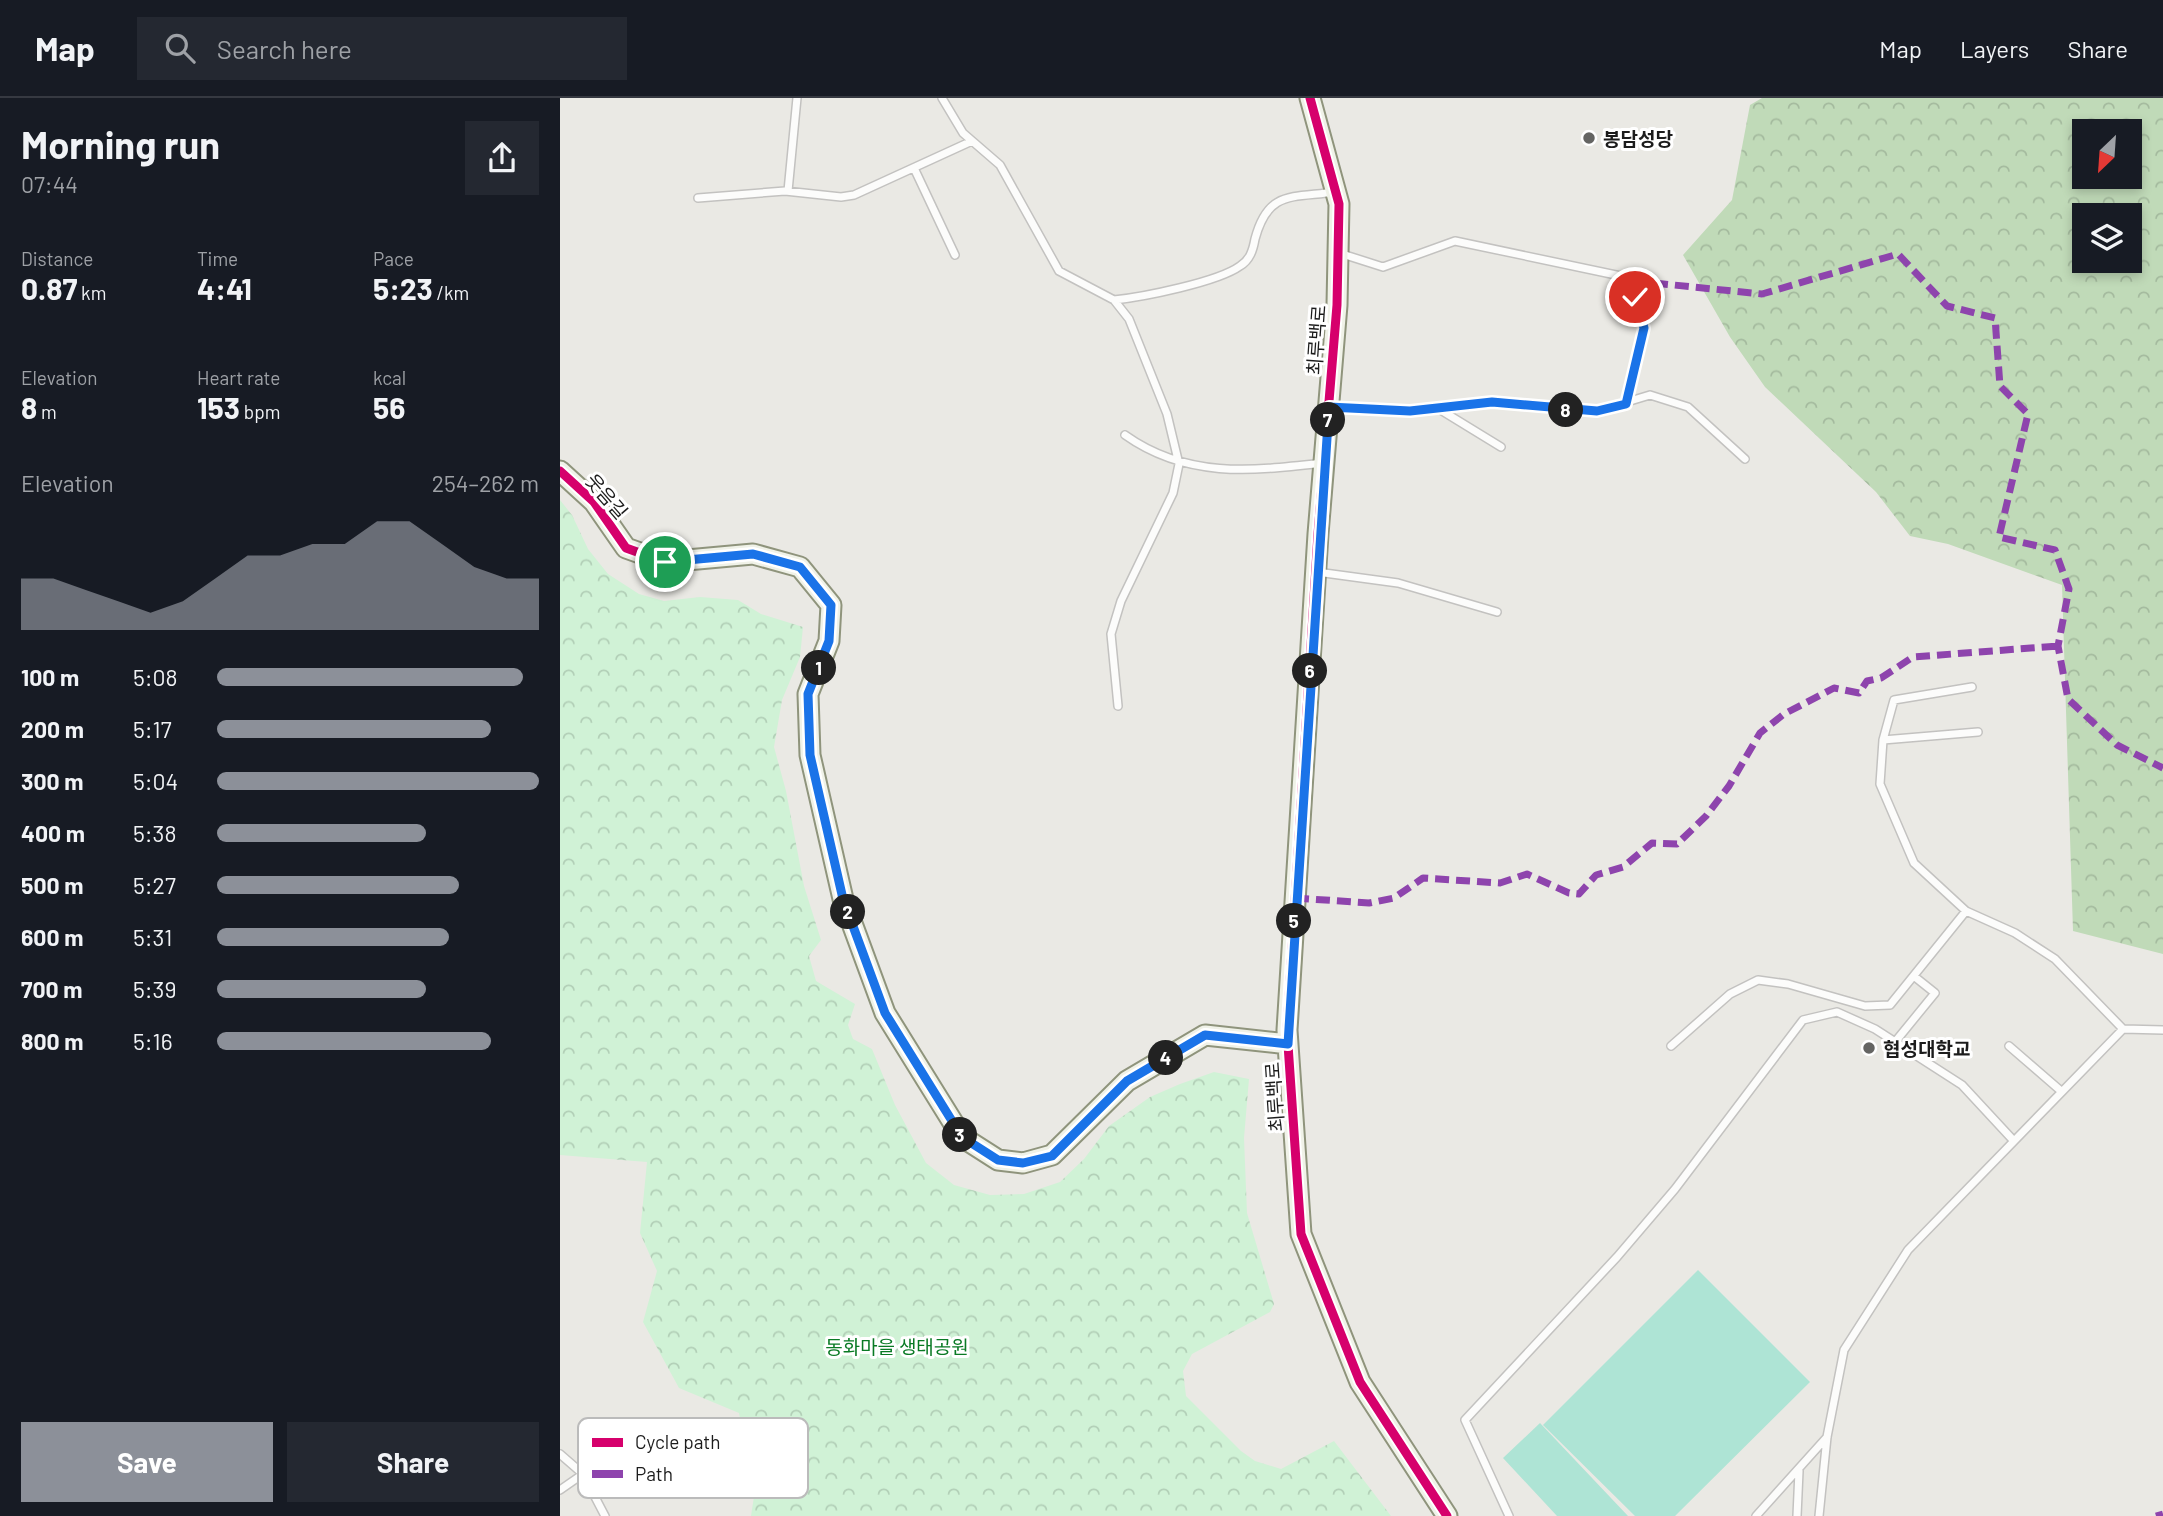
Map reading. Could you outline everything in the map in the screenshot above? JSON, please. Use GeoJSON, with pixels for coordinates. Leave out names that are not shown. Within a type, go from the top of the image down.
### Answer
{"type":"FeatureCollection","features":[{"type":"Feature","properties":{"kind":"street","name":"최루백로"},"geometry":{"type":"LineString","coordinates":[[1310,98],[1339,204],[1329,407],[1316,572],[1288,1044],[1301,1234],[1360,1382],[1447,1516]]}},
{"type":"Feature","properties":{"kind":"street","name":"웃음길"},"geometry":{"type":"LineString","coordinates":[[560,471],[594,502],[626,548],[665,562],[753,554],[800,567],[831,605],[829,641],[808,694],[810,755],[843,899],[885,1013],[962,1137],[998,1160],[1023,1163],[1052,1156],[1127,1081],[1205,1035],[1288,1044]]}},
{"type":"Feature","properties":{"kind":"lane"},"geometry":{"type":"LineString","coordinates":[[789,191],[797,98]]}},
{"type":"Feature","properties":{"kind":"lane"},"geometry":{"type":"LineString","coordinates":[[942,98],[963,133],[1000,165],[1059,271],[1114,300],[1129,319],[1167,414],[1179,464],[1173,493],[1121,601],[1111,634],[1118,706]]}},
{"type":"Feature","properties":{"kind":"lane"},"geometry":{"type":"LineString","coordinates":[[698,198],[789,191],[841,197],[854,195],[972,141]]}},
{"type":"Feature","properties":{"kind":"lane"},"geometry":{"type":"LineString","coordinates":[[914,168],[955,255]]}},
{"type":"Feature","properties":{"kind":"lane"},"geometry":{"type":"LineString","coordinates":[[1114,300],[1137,298],[1228,273],[1242,265],[1252,253],[1260,220],[1268,207],[1282,199],[1335,192]]}},
{"type":"Feature","properties":{"kind":"lane"},"geometry":{"type":"LineString","coordinates":[[1338,253],[1383,267],[1455,241],[1654,283]]}},
{"type":"Feature","properties":{"kind":"lane"},"geometry":{"type":"LineString","coordinates":[[1626,404],[1644,328],[1632,278]]}},
{"type":"Feature","properties":{"kind":"lane"},"geometry":{"type":"LineString","coordinates":[[1329,407],[1398,411],[1492,402],[1597,411],[1650,395],[1688,407],[1745,459]]}},
{"type":"Feature","properties":{"kind":"lane"},"geometry":{"type":"LineString","coordinates":[[1439,409],[1501,447]]}},
{"type":"Feature","properties":{"kind":"lane"},"geometry":{"type":"LineString","coordinates":[[1125,435],[1146,450],[1179,464],[1237,470],[1324,463]]}},
{"type":"Feature","properties":{"kind":"lane"},"geometry":{"type":"LineString","coordinates":[[1316,572],[1398,583],[1497,612]]}},
{"type":"Feature","properties":{"kind":"lane"},"geometry":{"type":"LineString","coordinates":[[1972,687],[1894,701],[1883,740],[1880,783],[1914,863],[1966,911],[2015,933],[2055,959],[2123,1029],[2163,1030]]}},
{"type":"Feature","properties":{"kind":"lane"},"geometry":{"type":"LineString","coordinates":[[1883,740],[1978,732]]}},
{"type":"Feature","properties":{"kind":"lane"},"geometry":{"type":"LineString","coordinates":[[1671,1046],[1730,994],[1758,981],[1788,984],[1865,1006],[1890,1005],[1966,911]]}},
{"type":"Feature","properties":{"kind":"lane"},"geometry":{"type":"LineString","coordinates":[[1895,1042],[1935,993],[1915,977]]}},
{"type":"Feature","properties":{"kind":"lane"},"geometry":{"type":"LineString","coordinates":[[1508,1516],[1465,1420],[1618,1257],[1675,1189],[1803,1020],[1837,1012],[1895,1042],[1962,1085],[2013,1140]]}},
{"type":"Feature","properties":{"kind":"lane"},"geometry":{"type":"LineString","coordinates":[[1819,1516],[1827,1437],[1844,1350],[1908,1250],[2123,1029]]}},
{"type":"Feature","properties":{"kind":"lane"},"geometry":{"type":"LineString","coordinates":[[2009,1046],[2061,1091]]}},
{"type":"Feature","properties":{"kind":"lane"},"geometry":{"type":"LineString","coordinates":[[1756,1516],[1827,1437]]}},
{"type":"Feature","properties":{"kind":"lane"},"geometry":{"type":"LineString","coordinates":[[560,1454],[578,1470]]}},
{"type":"Feature","properties":{"kind":"lane"},"geometry":{"type":"LineString","coordinates":[[1797,1516],[1799,1470]]}},
{"type":"Feature","properties":{"kind":"lane"},"geometry":{"type":"LineString","coordinates":[[560,1490],[578,1477]]}},
{"type":"Feature","properties":{"kind":"lane"},"geometry":{"type":"LineString","coordinates":[[596,1498],[605,1516]]}},
{"type":"Feature","properties":{"kind":"green space"},"geometry":{"type":"Polygon","coordinates":[[[1762,98],[2163,98],[2163,954],[2073,931],[2062,585],[1948,544],[1910,536],[1876,492],[1765,387],[1730,337],[1683,255],[1732,200],[1750,105],[1762,98]]]}},
{"type":"Feature","properties":{"kind":"green space","name":"동화마을 생태공원"},"geometry":{"type":"Polygon","coordinates":[[[560,500],[572,515],[588,549],[608,574],[639,594],[664,601],[700,597],[738,600],[761,614],[803,627],[800,657],[782,700],[774,747],[786,791],[804,886],[821,940],[809,956],[816,981],[855,1004],[848,1025],[853,1039],[872,1049],[895,1105],[926,1163],[954,1185],[990,1195],[1024,1194],[1060,1182],[1084,1159],[1109,1126],[1150,1097],[1214,1072],[1249,1079],[1244,1138],[1247,1213],[1274,1304],[1270,1312],[1192,1354],[1183,1371],[1186,1396],[1241,1451],[1255,1461],[1281,1469],[1334,1441],[1391,1516],[751,1516],[754,1498],[808,1498],[808,1418],[740,1418],[739,1413],[679,1388],[643,1322],[657,1271],[640,1233],[647,1162],[560,1155],[560,500]]]}},
{"type":"Feature","properties":{"kind":"green space"},"geometry":{"type":"Polygon","coordinates":[[[1698,1270],[1810,1382],[1675,1516],[1635,1516],[1543,1425],[1698,1270]]]}},
{"type":"Feature","properties":{"kind":"green space"},"geometry":{"type":"Polygon","coordinates":[[[1540,1423],[1628,1516],[1557,1516],[1503,1458],[1540,1423]]]}},
{"type":"Feature","properties":{"kind":"marked path"},"geometry":{"type":"LineString","coordinates":[[1654,283],[1762,294],[1898,254],[1947,306],[1995,318],[2000,386],[2028,414],[1999,537],[2055,550],[2069,589],[2058,646],[2068,699],[2117,745],[2163,768]]}},
{"type":"Feature","properties":{"kind":"marked path"},"geometry":{"type":"LineString","coordinates":[[1295,898],[1369,903],[1394,898],[1423,878],[1500,883],[1527,874],[1569,893],[1579,894],[1596,875],[1623,867],[1652,843],[1677,844],[1706,816],[1729,786],[1760,733],[1784,714],[1834,688],[1859,693],[1867,681],[1881,678],[1913,657],[2058,646]]}},
{"type":"Feature","properties":{"kind":"marked path"},"geometry":{"type":"LineString","coordinates":[[2156,1516],[2163,1514]]}},
{"type":"Feature","properties":{"kind":"cycle path"},"geometry":{"type":"LineString","coordinates":[[1310,98],[1339,204],[1337,305],[1318,534],[1287,1030],[1301,1234],[1360,1382],[1447,1516]]}},
{"type":"Feature","properties":{"kind":"cycle path"},"geometry":{"type":"LineString","coordinates":[[560,471],[594,502],[626,548],[665,562],[753,554],[800,567],[831,605],[829,641],[808,694],[810,755],[843,899],[885,1013],[962,1137],[998,1160],[1023,1163],[1052,1155],[1127,1081],[1205,1035],[1288,1044]]}},
{"type":"Feature","properties":{"kind":"place","name":"봉담성당"},"geometry":{"type":"Point","coordinates":[1589,138]}},
{"type":"Feature","properties":{"kind":"place","name":"협성대학교"},"geometry":{"type":"Point","coordinates":[1869,1048]}},
{"type":"Feature","properties":{"kind":"route"},"geometry":{"type":"LineString","coordinates":[[665,562],[753,554],[800,567],[831,605],[829,641],[808,694],[810,755],[843,899],[885,1013],[962,1137],[998,1160],[1023,1163],[1052,1156],[1127,1081],[1205,1035],[1288,1044],[1316,572],[1329,407],[1410,411],[1492,402],[1597,411],[1626,404],[1644,328],[1635,297]]}}]}
